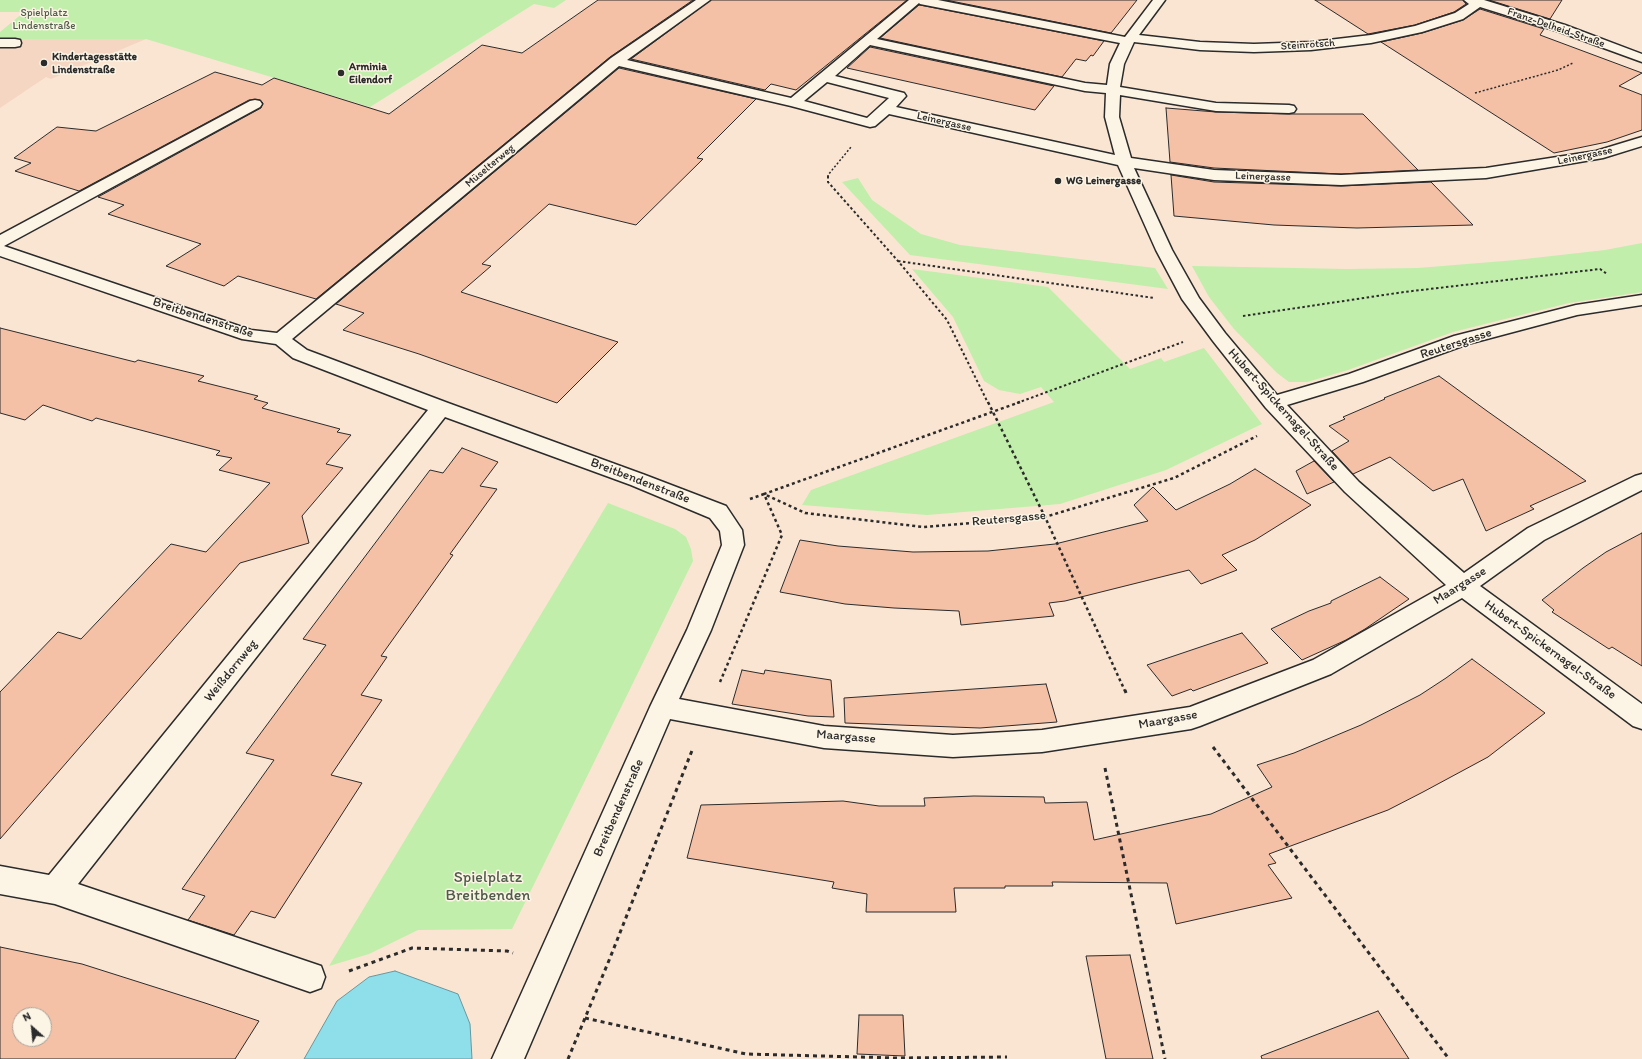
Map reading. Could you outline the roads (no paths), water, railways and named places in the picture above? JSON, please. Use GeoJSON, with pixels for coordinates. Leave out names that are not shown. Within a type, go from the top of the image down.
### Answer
{"type":"FeatureCollection","features":[{"type":"Feature","properties":{"kind":"street","name":"Müselterweg"},"geometry":{"type":"LineString","coordinates":[[281,339],[616,61],[704,0]]}},
{"type":"Feature","properties":{"kind":"street"},"geometry":{"type":"LineString","coordinates":[[794,103],[916,0]]}},
{"type":"Feature","properties":{"kind":"street","name":"Steinrötsch"},"geometry":{"type":"LineString","coordinates":[[920,0],[1129,40],[1200,46],[1254,48],[1311,46],[1371,39],[1418,29],[1459,16],[1474,1]]}},
{"type":"Feature","properties":{"kind":"street","name":"Hubert-Spickernagel-Straße"},"geometry":{"type":"LineString","coordinates":[[1159,0],[1129,40],[1116,64],[1112,117],[1124,162],[1164,250],[1191,299],[1273,403],[1352,487],[1463,586],[1642,718]]}},
{"type":"Feature","properties":{"kind":"street","name":"Franz-Delheid-Straße"},"geometry":{"type":"LineString","coordinates":[[1474,1],[1560,28],[1642,58]]}},
{"type":"Feature","properties":{"kind":"street"},"geometry":{"type":"LineString","coordinates":[[867,41],[1070,84],[1216,107],[1289,109]]}},
{"type":"Feature","properties":{"kind":"street"},"geometry":{"type":"LineString","coordinates":[[0,43],[15,43]]}},
{"type":"Feature","properties":{"kind":"street"},"geometry":{"type":"LineString","coordinates":[[616,61],[794,103],[870,123],[899,96],[824,77]]}},
{"type":"Feature","properties":{"kind":"street"},"geometry":{"type":"LineString","coordinates":[[0,242],[255,104]]}},
{"type":"Feature","properties":{"kind":"street","name":"Leinergasse"},"geometry":{"type":"LineString","coordinates":[[886,109],[1124,162],[1214,175],[1349,179],[1486,173],[1598,155],[1642,141]]}},
{"type":"Feature","properties":{"kind":"street","name":"Breitbendenstraße"},"geometry":{"type":"LineString","coordinates":[[0,250],[248,335],[281,339],[300,354],[441,408],[638,480],[718,512],[730,530],[733,545],[699,630],[663,707],[508,1059]]}},
{"type":"Feature","properties":{"kind":"street","name":"Reutersgasse"},"geometry":{"type":"LineString","coordinates":[[1273,403],[1356,378],[1461,340],[1576,310],[1642,300]]}},
{"type":"Feature","properties":{"kind":"street","name":"Weißdornweg"},"geometry":{"type":"LineString","coordinates":[[55,890],[441,408]]}},
{"type":"Feature","properties":{"kind":"street","name":"Maargasse"},"geometry":{"type":"LineString","coordinates":[[663,707],[824,737],[953,746],[1042,741],[1191,718],[1322,667],[1463,586],[1536,534],[1642,480]]}},
{"type":"Feature","properties":{"kind":"street"},"geometry":{"type":"LineString","coordinates":[[0,880],[55,890],[310,977]]}},
{"type":"Feature","properties":{"kind":"water"},"geometry":{"type":"Polygon","coordinates":[[[395,971],[458,994],[470,1024],[472,1059],[304,1059],[337,1001],[369,977],[395,971]]]}},
{"type":"Feature","properties":{"kind":"place","name":"Kindertagesstätte Lindenstraße"},"geometry":{"type":"Point","coordinates":[44,63]}},
{"type":"Feature","properties":{"kind":"place","name":"Arminia Eilendorf"},"geometry":{"type":"Point","coordinates":[341,73]}},
{"type":"Feature","properties":{"kind":"place","name":"WG Leinergasse"},"geometry":{"type":"Point","coordinates":[1058,181]}},
{"type":"Feature","properties":{"kind":"park label","name":"Spielplatz Lindenstraße"},"geometry":{"type":"Point","coordinates":[44,19]}},
{"type":"Feature","properties":{"kind":"park label","name":"Spielplatz Breitbenden"},"geometry":{"type":"Point","coordinates":[488,887]}}]}
